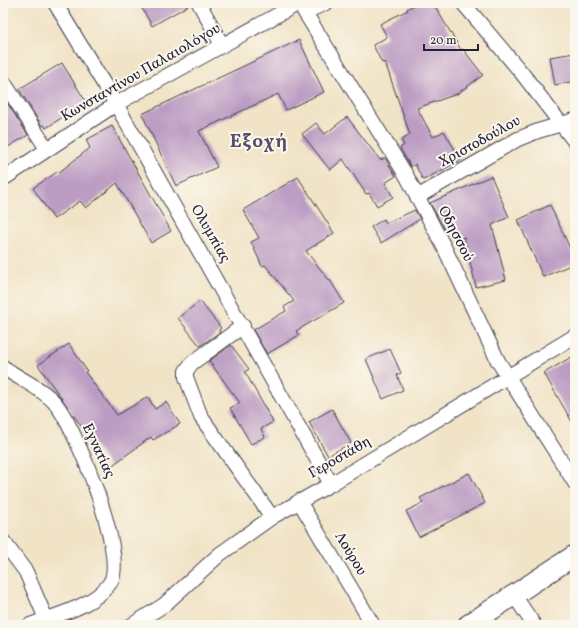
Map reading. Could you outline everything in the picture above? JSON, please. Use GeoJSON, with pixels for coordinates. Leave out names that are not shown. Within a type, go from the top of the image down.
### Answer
{"type":"FeatureCollection","features":[{"type":"Feature","properties":{"kind":"main road"},"geometry":{"type":"LineString","coordinates":[[468,625],[575,555]]}},
{"type":"Feature","properties":{"kind":"street","name":"Ολυμπίας"},"geometry":{"type":"LineString","coordinates":[[55,3],[116,104],[243,326],[331,484]]}},
{"type":"Feature","properties":{"kind":"street"},"geometry":{"type":"LineString","coordinates":[[199,3],[222,45]]}},
{"type":"Feature","properties":{"kind":"street","name":"Κωνσταντίνου Παλαιολόγου"},"geometry":{"type":"LineString","coordinates":[[3,179],[116,104],[222,45],[301,6],[326,3]]}},
{"type":"Feature","properties":{"kind":"street"},"geometry":{"type":"LineString","coordinates":[[463,3],[568,122],[575,142]]}},
{"type":"Feature","properties":{"kind":"street","name":"Οδησσού"},"geometry":{"type":"LineString","coordinates":[[301,6],[394,155],[417,197],[508,378],[575,483]]}},
{"type":"Feature","properties":{"kind":"street"},"geometry":{"type":"LineString","coordinates":[[3,81],[47,149]]}},
{"type":"Feature","properties":{"kind":"street","name":"Χριστοδούλου"},"geometry":{"type":"LineString","coordinates":[[417,197],[506,145],[538,130],[568,122]]}},
{"type":"Feature","properties":{"kind":"street"},"geometry":{"type":"LineString","coordinates":[[243,326],[192,363],[186,371],[186,377],[201,417],[272,517]]}},
{"type":"Feature","properties":{"kind":"street","name":"Γεροστάθη"},"geometry":{"type":"LineString","coordinates":[[132,625],[164,604],[220,554],[272,517],[331,484],[575,336]]}},
{"type":"Feature","properties":{"kind":"street","name":"Εγνατίας"},"geometry":{"type":"LineString","coordinates":[[3,367],[50,398],[63,416],[98,491],[103,507],[114,561],[112,578],[106,588],[95,597],[46,619]]}},
{"type":"Feature","properties":{"kind":"street","name":"Λούρου"},"geometry":{"type":"LineString","coordinates":[[299,501],[373,625]]}},
{"type":"Feature","properties":{"kind":"street"},"geometry":{"type":"LineString","coordinates":[[3,541],[26,572],[46,619],[30,625]]}},
{"type":"Feature","properties":{"kind":"street"},"geometry":{"type":"LineString","coordinates":[[514,595],[534,625]]}},
{"type":"Feature","properties":{"kind":"building"},"geometry":{"type":"Polygon","coordinates":[[[139,3],[191,3],[191,4],[152,26],[139,3]]]}},
{"type":"Feature","properties":{"kind":"building"},"geometry":{"type":"Polygon","coordinates":[[[417,3],[433,3],[461,50],[463,49],[483,75],[457,94],[417,108],[433,137],[444,131],[461,160],[423,180],[415,164],[411,167],[400,148],[404,145],[401,140],[410,135],[385,62],[382,63],[373,45],[387,37],[380,24],[408,10],[407,9],[417,3]]]}},
{"type":"Feature","properties":{"kind":"building"},"geometry":{"type":"Polygon","coordinates":[[[299,40],[324,92],[286,110],[278,94],[199,131],[217,167],[176,186],[142,114],[299,40]]]}},
{"type":"Feature","properties":{"kind":"building"},"geometry":{"type":"Polygon","coordinates":[[[575,53],[575,81],[555,85],[550,57],[575,53]]]}},
{"type":"Feature","properties":{"kind":"building"},"geometry":{"type":"Polygon","coordinates":[[[62,63],[86,102],[46,128],[44,125],[42,126],[19,89],[62,63]]]}},
{"type":"Feature","properties":{"kind":"building"},"geometry":{"type":"Polygon","coordinates":[[[4,98],[28,135],[3,150],[3,99],[4,98]]]}},
{"type":"Feature","properties":{"kind":"building"},"geometry":{"type":"Polygon","coordinates":[[[347,117],[380,160],[385,158],[396,176],[385,183],[393,197],[377,206],[369,193],[366,194],[343,159],[330,170],[302,134],[316,123],[325,134],[347,117]]]}},
{"type":"Feature","properties":{"kind":"building"},"geometry":{"type":"Polygon","coordinates":[[[112,126],[171,231],[151,243],[117,183],[86,208],[80,201],[54,219],[33,188],[57,172],[58,173],[90,148],[86,140],[112,126]]]}},
{"type":"Feature","properties":{"kind":"building"},"geometry":{"type":"Polygon","coordinates":[[[491,176],[509,217],[492,225],[506,280],[476,287],[464,237],[455,241],[449,228],[445,230],[430,203],[491,176]]]}},
{"type":"Feature","properties":{"kind":"building"},"geometry":{"type":"Polygon","coordinates":[[[298,177],[334,233],[306,251],[330,280],[344,303],[296,331],[299,335],[267,354],[253,330],[286,311],[284,307],[294,301],[265,265],[262,266],[251,242],[259,238],[243,210],[298,177]]]}},
{"type":"Feature","properties":{"kind":"building"},"geometry":{"type":"Polygon","coordinates":[[[550,205],[575,259],[575,263],[543,277],[518,220],[550,205]]]}},
{"type":"Feature","properties":{"kind":"building"},"geometry":{"type":"Polygon","coordinates":[[[415,210],[420,219],[381,243],[371,227],[384,219],[386,223],[415,210]]]}},
{"type":"Feature","properties":{"kind":"building"},"geometry":{"type":"Polygon","coordinates":[[[200,301],[221,328],[219,330],[220,332],[200,346],[178,318],[200,301]]]}},
{"type":"Feature","properties":{"kind":"building"},"geometry":{"type":"Polygon","coordinates":[[[69,344],[87,371],[85,372],[117,415],[148,397],[155,409],[166,402],[180,424],[153,440],[151,437],[110,467],[38,365],[69,344]]]}},
{"type":"Feature","properties":{"kind":"building"},"geometry":{"type":"Polygon","coordinates":[[[231,345],[249,369],[245,372],[273,422],[261,429],[265,437],[251,444],[230,408],[240,403],[209,361],[231,345]]]}},
{"type":"Feature","properties":{"kind":"building"},"geometry":{"type":"Polygon","coordinates":[[[390,349],[401,373],[397,375],[403,390],[383,399],[366,359],[390,349]]]}},
{"type":"Feature","properties":{"kind":"building"},"geometry":{"type":"Polygon","coordinates":[[[575,355],[575,427],[544,373],[575,355]]]}},
{"type":"Feature","properties":{"kind":"building"},"geometry":{"type":"Polygon","coordinates":[[[332,409],[351,443],[328,456],[309,422],[332,409]]]}},
{"type":"Feature","properties":{"kind":"building"},"geometry":{"type":"Polygon","coordinates":[[[469,473],[485,503],[419,537],[406,511],[423,503],[420,498],[469,473]]]}},
{"type":"Feature","properties":{"kind":"district","name":"Εξοχή"},"geometry":{"type":"Point","coordinates":[259,142]}}]}
